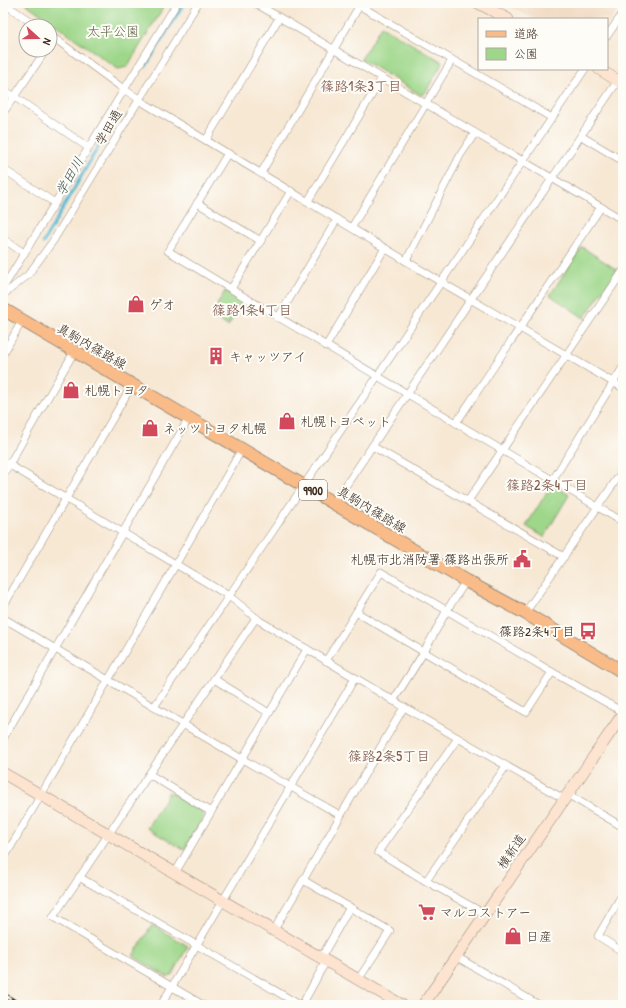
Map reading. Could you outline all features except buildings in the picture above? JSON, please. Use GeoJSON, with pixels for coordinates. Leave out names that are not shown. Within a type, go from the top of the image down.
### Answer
{"type":"FeatureCollection","features":[{"type":"Feature","properties":{"kind":"main road","name":"真駒内篠路線"},"geometry":{"type":"LineString","coordinates":[[3,309],[466,581],[525,613],[623,672]]}},
{"type":"Feature","properties":{"kind":"street","name":"学田通"},"geometry":{"type":"LineString","coordinates":[[3,288],[177,3]]}},
{"type":"Feature","properties":{"kind":"street","name":"学田通"},"geometry":{"type":"LineString","coordinates":[[3,295],[28,275],[53,241],[198,3]]}},
{"type":"Feature","properties":{"kind":"street"},"geometry":{"type":"LineString","coordinates":[[255,3],[623,220]]}},
{"type":"Feature","properties":{"kind":"street"},"geometry":{"type":"LineString","coordinates":[[478,3],[506,18]]}},
{"type":"Feature","properties":{"kind":"street"},"geometry":{"type":"LineString","coordinates":[[261,173],[334,50],[359,4],[552,118]]}},
{"type":"Feature","properties":{"kind":"street"},"geometry":{"type":"LineString","coordinates":[[4,6],[23,18]]}},
{"type":"Feature","properties":{"kind":"street"},"geometry":{"type":"LineString","coordinates":[[608,35],[623,13]]}},
{"type":"Feature","properties":{"kind":"street"},"geometry":{"type":"LineString","coordinates":[[206,140],[279,18]]}},
{"type":"Feature","properties":{"kind":"street"},"geometry":{"type":"LineString","coordinates":[[58,41],[139,99],[441,282],[623,388]]}},
{"type":"Feature","properties":{"kind":"street"},"geometry":{"type":"LineString","coordinates":[[3,113],[41,58]]}},
{"type":"Feature","properties":{"kind":"street"},"geometry":{"type":"LineString","coordinates":[[352,227],[452,60]]}},
{"type":"Feature","properties":{"kind":"street"},"geometry":{"type":"LineString","coordinates":[[154,707],[584,70]]}},
{"type":"Feature","properties":{"kind":"street"},"geometry":{"type":"LineString","coordinates":[[334,503],[621,79],[601,70]]}},
{"type":"Feature","properties":{"kind":"street"},"geometry":{"type":"LineString","coordinates":[[308,201],[382,78]]}},
{"type":"Feature","properties":{"kind":"street"},"geometry":{"type":"LineString","coordinates":[[3,89],[89,148]]}},
{"type":"Feature","properties":{"kind":"street"},"geometry":{"type":"LineString","coordinates":[[406,261],[461,154],[475,133]]}},
{"type":"Feature","properties":{"kind":"street"},"geometry":{"type":"LineString","coordinates":[[581,136],[623,161]]}},
{"type":"Feature","properties":{"kind":"street"},"geometry":{"type":"LineString","coordinates":[[228,153],[168,251],[278,318],[623,522]]}},
{"type":"Feature","properties":{"kind":"street"},"geometry":{"type":"LineString","coordinates":[[3,169],[55,204]]}},
{"type":"Feature","properties":{"kind":"street"},"geometry":{"type":"LineString","coordinates":[[231,289],[291,191]]}},
{"type":"Feature","properties":{"kind":"street"},"geometry":{"type":"LineString","coordinates":[[197,203],[261,241]]}},
{"type":"Feature","properties":{"kind":"street"},"geometry":{"type":"LineString","coordinates":[[456,423],[601,207]]}},
{"type":"Feature","properties":{"kind":"street"},"geometry":{"type":"LineString","coordinates":[[278,318],[337,219]]}},
{"type":"Feature","properties":{"kind":"street"},"geometry":{"type":"LineString","coordinates":[[3,238],[24,253]]}},
{"type":"Feature","properties":{"kind":"street"},"geometry":{"type":"LineString","coordinates":[[326,346],[385,248]]}},
{"type":"Feature","properties":{"kind":"street"},"geometry":{"type":"LineString","coordinates":[[468,501],[623,271]]}},
{"type":"Feature","properties":{"kind":"street"},"geometry":{"type":"LineString","coordinates":[[3,354],[22,321]]}},
{"type":"Feature","properties":{"kind":"street"},"geometry":{"type":"LineString","coordinates":[[3,475],[6,463],[74,352]]}},
{"type":"Feature","properties":{"kind":"street"},"geometry":{"type":"LineString","coordinates":[[552,480],[623,367]]}},
{"type":"Feature","properties":{"kind":"street"},"geometry":{"type":"LineString","coordinates":[[3,608],[132,385]]}},
{"type":"Feature","properties":{"kind":"street"},"geometry":{"type":"LineString","coordinates":[[3,739],[189,418]]}},
{"type":"Feature","properties":{"kind":"street"},"geometry":{"type":"LineString","coordinates":[[372,446],[564,557]]}},
{"type":"Feature","properties":{"kind":"street"},"geometry":{"type":"LineString","coordinates":[[3,860],[242,449]]}},
{"type":"Feature","properties":{"kind":"street"},"geometry":{"type":"LineString","coordinates":[[6,463],[229,596],[256,618],[393,701],[506,766],[623,827]]}},
{"type":"Feature","properties":{"kind":"street"},"geometry":{"type":"LineString","coordinates":[[525,613],[623,470]]}},
{"type":"Feature","properties":{"kind":"street"},"geometry":{"type":"LineString","coordinates":[[326,661],[381,572],[623,713]]}},
{"type":"Feature","properties":{"kind":"street"},"geometry":{"type":"LineString","coordinates":[[393,701],[466,581]]}},
{"type":"Feature","properties":{"kind":"street"},"geometry":{"type":"LineString","coordinates":[[356,612],[526,712],[552,672]]}},
{"type":"Feature","properties":{"kind":"street"},"geometry":{"type":"LineString","coordinates":[[3,618],[340,815]]}},
{"type":"Feature","properties":{"kind":"street"},"geometry":{"type":"LineString","coordinates":[[203,1005],[54,917],[149,774],[256,618]]}},
{"type":"Feature","properties":{"kind":"street"},"geometry":{"type":"LineString","coordinates":[[175,873],[307,649]]}},
{"type":"Feature","properties":{"kind":"street"},"geometry":{"type":"LineString","coordinates":[[161,1005],[355,678]]}},
{"type":"Feature","properties":{"kind":"street"},"geometry":{"type":"LineString","coordinates":[[214,679],[269,713]]}},
{"type":"Feature","properties":{"kind":"street"},"geometry":{"type":"LineString","coordinates":[[274,930],[404,707]]}},
{"type":"Feature","properties":{"kind":"street","name":"横新道"},"geometry":{"type":"LineString","coordinates":[[423,1005],[623,713]]}},
{"type":"Feature","properties":{"kind":"street"},"geometry":{"type":"LineString","coordinates":[[458,738],[378,852],[485,914]]}},
{"type":"Feature","properties":{"kind":"street"},"geometry":{"type":"LineString","coordinates":[[426,881],[506,766]]}},
{"type":"Feature","properties":{"kind":"street"},"geometry":{"type":"LineString","coordinates":[[3,773],[402,1005]]}},
{"type":"Feature","properties":{"kind":"street"},"geometry":{"type":"LineString","coordinates":[[149,774],[211,812]]}},
{"type":"Feature","properties":{"kind":"street"},"geometry":{"type":"LineString","coordinates":[[80,877],[301,1005],[350,907]]}},
{"type":"Feature","properties":{"kind":"street"},"geometry":{"type":"LineString","coordinates":[[303,880],[390,931],[358,980]]}},
{"type":"Feature","properties":{"kind":"street"},"geometry":{"type":"LineString","coordinates":[[623,893],[598,936],[623,952]]}},
{"type":"Feature","properties":{"kind":"street"},"geometry":{"type":"LineString","coordinates":[[457,957],[539,1005]]}},
{"type":"Feature","properties":{"kind":"shaded area"},"geometry":{"type":"Polygon","coordinates":[[[503,3],[622,3],[608,24],[608,18],[532,18],[503,3]]]}},
{"type":"Feature","properties":{"kind":"green space","name":"太平公園"},"geometry":{"type":"Polygon","coordinates":[[[25,3],[166,3],[127,67],[118,69],[58,26],[58,18],[46,18],[25,3]]]}},
{"type":"Feature","properties":{"kind":"green space"},"geometry":{"type":"Polygon","coordinates":[[[381,26],[441,61],[442,64],[425,93],[421,95],[361,59],[381,26]]]}},
{"type":"Feature","properties":{"kind":"green space"},"geometry":{"type":"Polygon","coordinates":[[[582,247],[617,270],[584,318],[550,295],[582,247]]]}},
{"type":"Feature","properties":{"kind":"green space"},"geometry":{"type":"Polygon","coordinates":[[[225,291],[243,301],[228,326],[211,316],[225,291]]]}},
{"type":"Feature","properties":{"kind":"green space"},"geometry":{"type":"Polygon","coordinates":[[[552,484],[569,495],[544,537],[526,526],[552,484]]]}},
{"type":"Feature","properties":{"kind":"green space"},"geometry":{"type":"Polygon","coordinates":[[[169,792],[201,811],[204,816],[184,850],[147,828],[169,792]]]}},
{"type":"Feature","properties":{"kind":"green space"},"geometry":{"type":"Polygon","coordinates":[[[152,925],[188,946],[172,976],[167,977],[133,956],[152,925]]]}},
{"type":"Feature","properties":{"kind":"waterway","name":"学田川"},"geometry":{"type":"LineString","coordinates":[[146,66],[184,3]]}},
{"type":"Feature","properties":{"kind":"waterway","name":"学田川"},"geometry":{"type":"LineString","coordinates":[[43,243],[114,119]]}},
{"type":"Feature","properties":{"kind":"railway"},"geometry":{"type":"LineString","coordinates":[[3,994],[20,1005]]}},
{"type":"Feature","properties":{"kind":"railway"},"geometry":{"type":"LineString","coordinates":[[3,1002],[9,1005]]}},
{"type":"Feature","properties":{"kind":"place","name":"ゲオ"},"geometry":{"type":"Point","coordinates":[136,304]}},
{"type":"Feature","properties":{"kind":"place","name":"キャッツアイ"},"geometry":{"type":"Point","coordinates":[216,356]}},
{"type":"Feature","properties":{"kind":"place","name":"札幌トヨタ"},"geometry":{"type":"Point","coordinates":[71,390]}},
{"type":"Feature","properties":{"kind":"place","name":"札幌トヨペット"},"geometry":{"type":"Point","coordinates":[287,421]}},
{"type":"Feature","properties":{"kind":"place","name":"ネッツトヨタ札幌"},"geometry":{"type":"Point","coordinates":[150,428]}},
{"type":"Feature","properties":{"kind":"place","name":"札幌市北消防署 篠路出張所"},"geometry":{"type":"Point","coordinates":[522,559]}},
{"type":"Feature","properties":{"kind":"place","name":"篠路2条4丁目"},"geometry":{"type":"Point","coordinates":[588,631]}},
{"type":"Feature","properties":{"kind":"place","name":"マルコストアー"},"geometry":{"type":"Point","coordinates":[427,912]}},
{"type":"Feature","properties":{"kind":"place","name":"日産"},"geometry":{"type":"Point","coordinates":[513,936]}},
{"type":"Feature","properties":{"kind":"district","name":"篠路1条3丁目"},"geometry":{"type":"Point","coordinates":[361,85]}},
{"type":"Feature","properties":{"kind":"district","name":"篠路1条4丁目"},"geometry":{"type":"Point","coordinates":[252,309]}},
{"type":"Feature","properties":{"kind":"district","name":"篠路2条4丁目"},"geometry":{"type":"Point","coordinates":[547,484]}},
{"type":"Feature","properties":{"kind":"district","name":"篠路2条5丁目"},"geometry":{"type":"Point","coordinates":[389,755]}}]}
